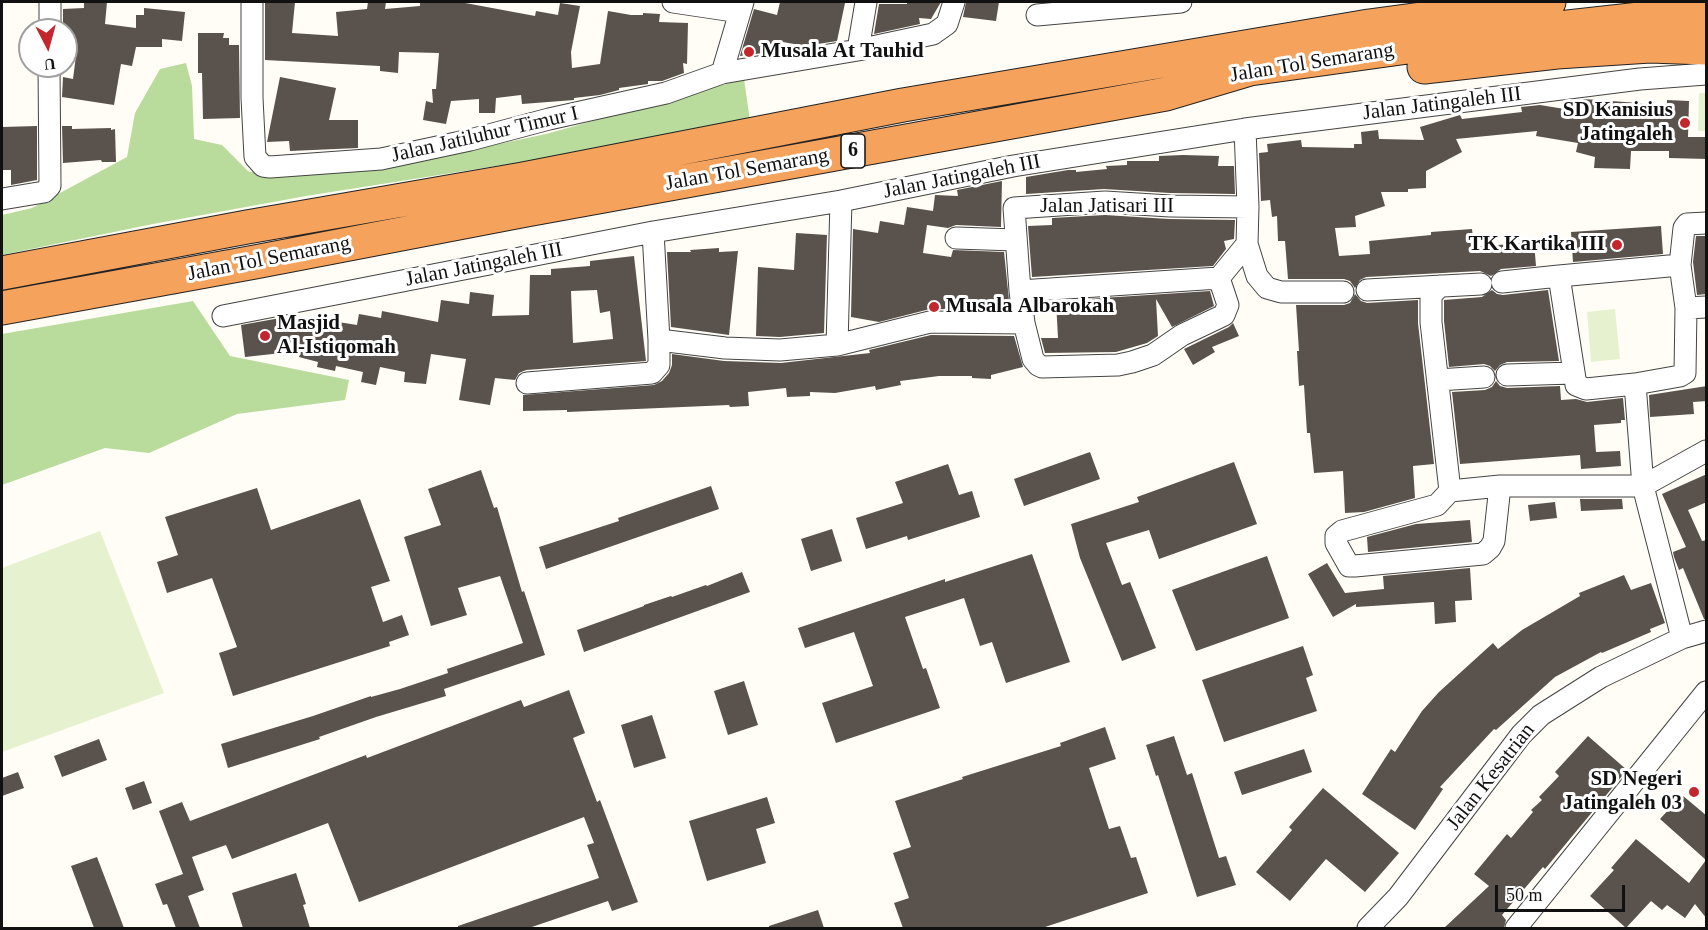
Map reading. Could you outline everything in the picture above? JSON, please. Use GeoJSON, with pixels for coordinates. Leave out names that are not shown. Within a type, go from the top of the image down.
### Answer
{"type":"FeatureCollection","features":[{"type":"Feature","properties":{"kind":"highway"},"geometry":{"type":"LineString","coordinates":[[1369,27],[1430,2]]}},
{"type":"Feature","properties":{"kind":"highway","name":"Jalan Tol Semarang"},"geometry":{"type":"LineString","coordinates":[[2,273],[523,179],[903,105],[1369,27],[1549,2]]}},
{"type":"Feature","properties":{"kind":"highway","name":"Jalan Tol Semarang"},"geometry":{"type":"LineString","coordinates":[[2,308],[1166,94],[1250,69],[1487,36],[1649,18],[1707,16]]}},
{"type":"Feature","properties":{"kind":"highway"},"geometry":{"type":"LineString","coordinates":[[1166,94],[1557,52],[1650,46],[1707,48]]}},
{"type":"Feature","properties":{"kind":"street"},"geometry":{"type":"LineString","coordinates":[[50,2],[50,18]]}},
{"type":"Feature","properties":{"kind":"street","name":"Jalan Jatiluhur Timur I"},"geometry":{"type":"LineString","coordinates":[[252,2],[252,98],[255,157],[258,162],[270,167],[381,159],[470,141],[549,118],[666,93],[722,73]]}},
{"type":"Feature","properties":{"kind":"street"},"geometry":{"type":"LineString","coordinates":[[672,2],[741,7],[722,73],[858,50],[933,34],[947,24],[954,2]]}},
{"type":"Feature","properties":{"kind":"street"},"geometry":{"type":"LineString","coordinates":[[858,50],[866,2]]}},
{"type":"Feature","properties":{"kind":"street"},"geometry":{"type":"LineString","coordinates":[[1037,15],[1181,2]]}},
{"type":"Feature","properties":{"kind":"street","name":"Jalan Jatingaleh III"},"geometry":{"type":"LineString","coordinates":[[223,316],[653,232],[841,201],[1012,166],[1245,129],[1640,79],[1707,75]]}},
{"type":"Feature","properties":{"kind":"street"},"geometry":{"type":"LineString","coordinates":[[2,199],[44,192],[50,186],[49,78]]}},
{"type":"Feature","properties":{"kind":"street"},"geometry":{"type":"LineString","coordinates":[[1245,129],[1247,244],[1257,276],[1267,288],[1281,292],[1343,292]]}},
{"type":"Feature","properties":{"kind":"street"},"geometry":{"type":"LineString","coordinates":[[837,345],[841,201]]}},
{"type":"Feature","properties":{"kind":"street","name":"Jalan Jatisari III"},"geometry":{"type":"LineString","coordinates":[[1219,278],[1228,305],[1224,315],[1182,335],[1153,355],[1118,365],[1042,367],[1033,359],[1024,323],[1013,211],[1017,206],[1105,202],[1248,207]]}},
{"type":"Feature","properties":{"kind":"street"},"geometry":{"type":"LineString","coordinates":[[1559,276],[1576,385],[1586,389],[1680,376],[1685,373],[1696,308],[1680,265],[1682,232],[1687,224],[1707,223]]}},
{"type":"Feature","properties":{"kind":"street"},"geometry":{"type":"LineString","coordinates":[[527,383],[652,373],[659,365],[653,232]]}},
{"type":"Feature","properties":{"kind":"street"},"geometry":{"type":"LineString","coordinates":[[956,238],[1016,240]]}},
{"type":"Feature","properties":{"kind":"street"},"geometry":{"type":"LineString","coordinates":[[1020,291],[1219,278],[1247,244]]}},
{"type":"Feature","properties":{"kind":"street"},"geometry":{"type":"LineString","coordinates":[[1367,290],[1491,283],[1680,265]]}},
{"type":"Feature","properties":{"kind":"street"},"geometry":{"type":"LineString","coordinates":[[1440,286],[1432,292],[1430,298],[1431,322],[1450,491]]}},
{"type":"Feature","properties":{"kind":"street"},"geometry":{"type":"LineString","coordinates":[[659,340],[725,348],[780,350],[837,345],[930,322],[1024,323]]}},
{"type":"Feature","properties":{"kind":"street"},"geometry":{"type":"LineString","coordinates":[[1508,375],[1573,373]]}},
{"type":"Feature","properties":{"kind":"street"},"geometry":{"type":"LineString","coordinates":[[1438,380],[1484,377]]}},
{"type":"Feature","properties":{"kind":"street"},"geometry":{"type":"LineString","coordinates":[[1635,384],[1643,486],[1682,638]]}},
{"type":"Feature","properties":{"kind":"street"},"geometry":{"type":"LineString","coordinates":[[1500,486],[1494,541],[1483,554],[1349,566],[1336,543],[1336,536],[1342,531],[1437,505],[1450,491],[1500,486],[1643,486],[1707,451]]}},
{"type":"Feature","properties":{"kind":"street","name":"Jalan Kesatrian"},"geometry":{"type":"LineString","coordinates":[[1368,928],[1398,897],[1521,735],[1541,715],[1601,677],[1682,638],[1707,631]]}},
{"type":"Feature","properties":{"kind":"street"},"geometry":{"type":"LineString","coordinates":[[1516,928],[1707,692]]}},
{"type":"Feature","properties":{"kind":"green space"},"geometry":{"type":"Polygon","coordinates":[[[186,63],[192,86],[194,139],[222,145],[249,172],[381,169],[546,134],[744,79],[750,121],[553,157],[306,196],[2,255],[2,215],[32,208],[127,157],[135,113],[160,69],[186,63]]]}},
{"type":"Feature","properties":{"kind":"green space"},"geometry":{"type":"Polygon","coordinates":[[[1699,93],[1706,93],[1706,131],[1698,131],[1699,93]]]}},
{"type":"Feature","properties":{"kind":"green space"},"geometry":{"type":"Polygon","coordinates":[[[193,301],[230,356],[349,380],[345,400],[237,414],[149,453],[105,448],[2,485],[2,334],[193,301]]]}},
{"type":"Feature","properties":{"kind":"green space"},"geometry":{"type":"Polygon","coordinates":[[[1615,309],[1620,359],[1591,362],[1587,312],[1615,309]]]}},
{"type":"Feature","properties":{"kind":"green space"},"geometry":{"type":"Polygon","coordinates":[[[100,531],[164,693],[2,752],[2,568],[100,531]]]}},
{"type":"Feature","properties":{"kind":"building"},"geometry":{"type":"Polygon","coordinates":[[[84,2],[107,2],[105,24],[136,28],[136,15],[144,15],[144,8],[185,12],[182,41],[162,39],[162,47],[136,47],[132,66],[121,64],[114,105],[62,97],[63,78],[78,78],[78,18],[63,18],[63,9],[84,8],[84,2]]]}},
{"type":"Feature","properties":{"kind":"building"},"geometry":{"type":"Polygon","coordinates":[[[265,2],[295,2],[292,33],[338,36],[336,12],[367,9],[368,2],[386,2],[385,9],[420,6],[420,3],[460,2],[535,16],[536,11],[558,15],[560,3],[580,6],[571,52],[572,68],[600,64],[608,11],[631,15],[660,14],[659,22],[688,23],[687,64],[683,63],[684,73],[662,81],[648,81],[648,84],[619,88],[619,90],[600,95],[574,98],[574,100],[522,104],[521,95],[496,98],[495,113],[479,113],[479,99],[451,101],[446,124],[423,120],[426,101],[433,103],[432,89],[436,89],[439,53],[399,52],[398,73],[380,71],[380,66],[265,60],[265,2]]]}},
{"type":"Feature","properties":{"kind":"building"},"geometry":{"type":"Polygon","coordinates":[[[780,2],[845,3],[837,41],[805,46],[783,42],[781,50],[765,46],[763,53],[740,56],[754,9],[777,15],[780,2]]]}},
{"type":"Feature","properties":{"kind":"building"},"geometry":{"type":"Polygon","coordinates":[[[907,2],[941,2],[931,19],[919,18],[920,24],[874,34],[879,4],[907,4],[907,2]]]}},
{"type":"Feature","properties":{"kind":"building"},"geometry":{"type":"Polygon","coordinates":[[[966,2],[999,2],[996,21],[963,17],[966,2]]]}},
{"type":"Feature","properties":{"kind":"building"},"geometry":{"type":"Polygon","coordinates":[[[198,33],[224,33],[223,38],[229,38],[229,45],[239,45],[240,118],[203,119],[202,73],[198,73],[198,33]]]}},
{"type":"Feature","properties":{"kind":"building"},"geometry":{"type":"Polygon","coordinates":[[[280,77],[336,88],[329,120],[358,120],[358,148],[290,151],[289,141],[267,142],[280,77]]]}},
{"type":"Feature","properties":{"kind":"building"},"geometry":{"type":"Polygon","coordinates":[[[1583,99],[1667,105],[1667,100],[1689,101],[1688,137],[1707,137],[1707,159],[1669,158],[1669,151],[1631,151],[1630,169],[1594,168],[1595,157],[1576,152],[1578,143],[1536,136],[1537,131],[1456,139],[1462,152],[1426,171],[1426,188],[1408,189],[1408,192],[1381,192],[1385,206],[1355,216],[1356,227],[1335,228],[1339,256],[1370,254],[1369,241],[1472,229],[1474,247],[1534,242],[1536,266],[1501,269],[1491,276],[1480,271],[1366,277],[1360,280],[1355,288],[1350,281],[1344,279],[1288,279],[1285,241],[1278,241],[1277,216],[1272,217],[1270,200],[1261,201],[1259,153],[1268,152],[1267,144],[1301,140],[1302,147],[1354,148],[1354,144],[1362,144],[1361,132],[1378,130],[1379,139],[1424,140],[1420,127],[1460,115],[1462,119],[1522,112],[1521,107],[1540,105],[1583,112],[1583,99]]]}},
{"type":"Feature","properties":{"kind":"building"},"geometry":{"type":"Polygon","coordinates":[[[37,126],[37,180],[11,185],[11,170],[2,170],[2,127],[37,126]]]}},
{"type":"Feature","properties":{"kind":"building"},"geometry":{"type":"Polygon","coordinates":[[[62,126],[72,126],[72,129],[115,129],[116,162],[102,162],[101,160],[63,163],[62,126]]]}},
{"type":"Feature","properties":{"kind":"building"},"geometry":{"type":"Polygon","coordinates":[[[1159,156],[1219,156],[1218,166],[1234,166],[1235,194],[1104,189],[1026,194],[1026,177],[1068,170],[1076,170],[1076,172],[1107,169],[1106,166],[1127,165],[1127,161],[1159,161],[1159,156]]]}},
{"type":"Feature","properties":{"kind":"building"},"geometry":{"type":"Polygon","coordinates":[[[1002,181],[1001,227],[956,225],[948,228],[927,225],[923,253],[951,257],[953,250],[1004,252],[1010,310],[930,309],[879,322],[851,317],[853,229],[878,233],[880,221],[904,225],[907,207],[933,211],[935,195],[958,196],[957,190],[1002,181]]]}},
{"type":"Feature","properties":{"kind":"building"},"geometry":{"type":"Polygon","coordinates":[[[1105,215],[1235,220],[1234,239],[1224,241],[1226,249],[1213,266],[1032,277],[1028,226],[1052,225],[1052,218],[1105,215]]]}},
{"type":"Feature","properties":{"kind":"building","name":"TK Kartika III"},"geometry":{"type":"Polygon","coordinates":[[[1661,226],[1663,254],[1573,262],[1571,232],[1661,226]]]}},
{"type":"Feature","properties":{"kind":"building"},"geometry":{"type":"Polygon","coordinates":[[[796,233],[827,235],[824,333],[780,337],[756,336],[758,267],[794,270],[796,233]]]}},
{"type":"Feature","properties":{"kind":"building"},"geometry":{"type":"Polygon","coordinates":[[[1696,236],[1707,236],[1707,294],[1697,295],[1693,262],[1696,236]]]}},
{"type":"Feature","properties":{"kind":"building"},"geometry":{"type":"Polygon","coordinates":[[[719,248],[719,252],[738,251],[729,335],[671,327],[667,252],[691,252],[690,250],[719,248]]]}},
{"type":"Feature","properties":{"kind":"building"},"geometry":{"type":"Polygon","coordinates":[[[634,256],[646,361],[526,370],[519,373],[515,380],[495,378],[490,405],[459,400],[466,359],[431,354],[426,384],[404,382],[405,372],[380,367],[376,385],[361,382],[363,372],[336,366],[335,371],[317,367],[318,362],[299,357],[300,351],[245,357],[241,325],[286,317],[331,328],[332,321],[357,325],[359,314],[381,318],[382,311],[438,322],[441,300],[469,304],[470,292],[494,295],[492,316],[529,315],[530,275],[551,275],[551,269],[590,266],[590,261],[634,256]],[[597,290],[571,291],[573,343],[613,339],[610,311],[600,313],[597,290]]]}},
{"type":"Feature","properties":{"kind":"building"},"geometry":{"type":"Polygon","coordinates":[[[1492,290],[1503,295],[1548,290],[1559,361],[1507,362],[1495,371],[1484,364],[1449,367],[1444,300],[1482,297],[1492,290]]]}},
{"type":"Feature","properties":{"kind":"building"},"geometry":{"type":"Polygon","coordinates":[[[1210,291],[1214,306],[1172,327],[1156,299],[1158,336],[1147,343],[1116,352],[1045,353],[1041,338],[1058,338],[1056,301],[1210,291]]]}},
{"type":"Feature","properties":{"kind":"building"},"geometry":{"type":"Polygon","coordinates":[[[1355,294],[1361,301],[1367,303],[1418,300],[1418,323],[1434,464],[1413,466],[1415,498],[1364,512],[1345,513],[1343,471],[1314,473],[1310,433],[1307,433],[1304,385],[1299,386],[1296,305],[1344,305],[1350,303],[1355,294]]]}},
{"type":"Feature","properties":{"kind":"building"},"geometry":{"type":"Polygon","coordinates":[[[1233,323],[1239,336],[1212,347],[1215,352],[1193,365],[1184,349],[1233,323]]]}},
{"type":"Feature","properties":{"kind":"building"},"geometry":{"type":"Polygon","coordinates":[[[931,335],[1014,336],[1023,367],[991,375],[991,379],[972,378],[972,376],[939,376],[900,381],[901,385],[876,390],[875,386],[835,393],[810,392],[810,396],[787,397],[786,388],[748,392],[749,406],[567,412],[567,410],[523,411],[523,395],[654,385],[662,381],[669,373],[672,354],[724,361],[781,363],[870,353],[869,350],[931,335]]]}},
{"type":"Feature","properties":{"kind":"building"},"geometry":{"type":"Polygon","coordinates":[[[1496,381],[1500,386],[1507,388],[1560,386],[1561,400],[1576,399],[1587,402],[1623,398],[1625,420],[1621,420],[1621,423],[1594,425],[1596,452],[1620,451],[1621,466],[1581,469],[1580,455],[1460,464],[1452,392],[1485,390],[1492,387],[1496,381]]]}},
{"type":"Feature","properties":{"kind":"building"},"geometry":{"type":"Polygon","coordinates":[[[1707,386],[1707,401],[1693,402],[1694,414],[1650,417],[1649,395],[1707,386]]]}},
{"type":"Feature","properties":{"kind":"building"},"geometry":{"type":"Polygon","coordinates":[[[1090,452],[1100,479],[1024,506],[1014,479],[1090,452]]]}},
{"type":"Feature","properties":{"kind":"building"},"geometry":{"type":"Polygon","coordinates":[[[1234,462],[1257,524],[1159,559],[1149,530],[1106,543],[1122,585],[1130,582],[1156,648],[1122,661],[1080,558],[1071,524],[1139,502],[1137,497],[1234,462]]]}},
{"type":"Feature","properties":{"kind":"building"},"geometry":{"type":"Polygon","coordinates":[[[948,464],[959,495],[972,491],[980,517],[908,540],[907,536],[866,549],[856,518],[903,503],[895,482],[948,464]]]}},
{"type":"Feature","properties":{"kind":"building"},"geometry":{"type":"Polygon","coordinates":[[[481,470],[494,508],[497,507],[522,592],[524,591],[545,655],[444,689],[446,696],[376,717],[319,737],[320,739],[228,768],[221,744],[448,673],[447,669],[523,643],[500,576],[458,588],[467,615],[431,626],[404,537],[441,525],[428,489],[481,470]]]}},
{"type":"Feature","properties":{"kind":"building"},"geometry":{"type":"Polygon","coordinates":[[[1707,474],[1707,502],[1688,510],[1702,541],[1707,540],[1707,619],[1704,619],[1683,568],[1679,570],[1674,557],[1673,552],[1686,547],[1662,494],[1707,474]]]}},
{"type":"Feature","properties":{"kind":"building"},"geometry":{"type":"Polygon","coordinates":[[[711,486],[719,509],[546,569],[539,547],[619,521],[618,518],[711,486]]]}},
{"type":"Feature","properties":{"kind":"building"},"geometry":{"type":"Polygon","coordinates":[[[257,488],[271,530],[360,499],[390,581],[371,587],[383,622],[402,615],[409,635],[389,642],[390,646],[233,696],[219,653],[237,647],[212,578],[167,593],[157,562],[178,555],[165,517],[257,488]]]}},
{"type":"Feature","properties":{"kind":"building"},"geometry":{"type":"Polygon","coordinates":[[[1580,499],[1622,499],[1623,509],[1581,511],[1580,499]]]}},
{"type":"Feature","properties":{"kind":"building"},"geometry":{"type":"Polygon","coordinates":[[[1555,502],[1557,518],[1530,521],[1528,505],[1555,502]]]}},
{"type":"Feature","properties":{"kind":"building"},"geometry":{"type":"Polygon","coordinates":[[[1470,520],[1472,542],[1368,552],[1367,537],[1416,524],[1470,520]]]}},
{"type":"Feature","properties":{"kind":"building"},"geometry":{"type":"Polygon","coordinates":[[[832,529],[842,561],[811,571],[801,539],[832,529]]]}},
{"type":"Feature","properties":{"kind":"building"},"geometry":{"type":"Polygon","coordinates":[[[1032,554],[1070,662],[1006,683],[992,642],[980,646],[964,598],[905,617],[923,669],[926,668],[940,708],[836,743],[822,703],[873,686],[854,632],[805,648],[798,628],[945,579],[945,582],[1032,554]]]}},
{"type":"Feature","properties":{"kind":"building"},"geometry":{"type":"Polygon","coordinates":[[[1267,556],[1289,618],[1196,651],[1172,590],[1267,556]]]}},
{"type":"Feature","properties":{"kind":"building"},"geometry":{"type":"Polygon","coordinates":[[[1327,563],[1345,593],[1384,589],[1383,576],[1470,568],[1472,600],[1455,601],[1456,622],[1435,624],[1434,602],[1356,607],[1356,604],[1333,617],[1308,574],[1327,563]]]}},
{"type":"Feature","properties":{"kind":"building"},"geometry":{"type":"Polygon","coordinates":[[[742,572],[750,592],[584,652],[577,630],[742,572]]]}},
{"type":"Feature","properties":{"kind":"building"},"geometry":{"type":"Polygon","coordinates":[[[1624,575],[1631,590],[1651,583],[1665,623],[1650,629],[1651,632],[1601,652],[1555,677],[1496,730],[1494,729],[1440,787],[1443,789],[1415,830],[1362,794],[1391,749],[1395,752],[1422,711],[1439,692],[1493,643],[1498,649],[1522,630],[1580,596],[1579,593],[1624,575]]]}},
{"type":"Feature","properties":{"kind":"building"},"geometry":{"type":"Polygon","coordinates":[[[1303,646],[1313,675],[1306,678],[1317,711],[1224,742],[1202,680],[1303,646]]]}},
{"type":"Feature","properties":{"kind":"building"},"geometry":{"type":"Polygon","coordinates":[[[744,681],[758,725],[728,735],[714,691],[744,681]]]}},
{"type":"Feature","properties":{"kind":"building"},"geometry":{"type":"Polygon","coordinates":[[[569,690],[585,733],[573,738],[597,802],[600,800],[638,902],[612,911],[608,901],[529,928],[458,928],[458,926],[599,878],[587,845],[594,843],[584,817],[359,902],[328,823],[232,859],[226,845],[192,857],[204,890],[188,896],[200,928],[176,928],[167,904],[163,905],[155,884],[183,874],[159,811],[182,802],[190,821],[521,700],[524,707],[569,690]]]}},
{"type":"Feature","properties":{"kind":"building"},"geometry":{"type":"Polygon","coordinates":[[[652,715],[666,758],[634,768],[621,725],[652,715]]]}},
{"type":"Feature","properties":{"kind":"building"},"geometry":{"type":"Polygon","coordinates":[[[1105,727],[1116,759],[1089,768],[1109,829],[1120,826],[1131,858],[1136,857],[1148,893],[1042,928],[903,928],[894,903],[909,898],[893,853],[911,847],[895,801],[1061,746],[1060,743],[1105,727]]]}},
{"type":"Feature","properties":{"kind":"building"},"geometry":{"type":"Polygon","coordinates":[[[1174,736],[1187,775],[1192,773],[1219,858],[1226,856],[1236,885],[1197,897],[1158,775],[1156,776],[1146,745],[1174,736]]]}},
{"type":"Feature","properties":{"kind":"building"},"geometry":{"type":"Polygon","coordinates":[[[1588,736],[1627,770],[1545,869],[1543,867],[1502,915],[1506,920],[1504,928],[1444,928],[1489,886],[1474,874],[1507,834],[1511,838],[1533,812],[1531,810],[1542,800],[1539,797],[1559,776],[1555,772],[1588,736]]]}},
{"type":"Feature","properties":{"kind":"building"},"geometry":{"type":"Polygon","coordinates":[[[99,739],[107,760],[62,777],[54,756],[99,739]]]}},
{"type":"Feature","properties":{"kind":"building"},"geometry":{"type":"Polygon","coordinates":[[[1304,749],[1312,772],[1242,795],[1234,772],[1304,749]]]}},
{"type":"Feature","properties":{"kind":"building"},"geometry":{"type":"Polygon","coordinates":[[[18,772],[24,788],[2,796],[2,778],[18,772]]]}},
{"type":"Feature","properties":{"kind":"building"},"geometry":{"type":"Polygon","coordinates":[[[144,781],[152,803],[133,810],[125,788],[144,781]]]}},
{"type":"Feature","properties":{"kind":"building"},"geometry":{"type":"Polygon","coordinates":[[[1323,788],[1399,853],[1365,892],[1326,859],[1290,901],[1256,872],[1292,830],[1289,827],[1323,788]]]}},
{"type":"Feature","properties":{"kind":"building"},"geometry":{"type":"Polygon","coordinates":[[[1682,795],[1707,816],[1707,919],[1695,904],[1685,918],[1667,905],[1662,910],[1651,901],[1626,928],[1590,896],[1614,870],[1611,868],[1636,839],[1689,883],[1706,860],[1660,819],[1682,795]]]}},
{"type":"Feature","properties":{"kind":"building"},"geometry":{"type":"Polygon","coordinates":[[[767,797],[775,823],[756,829],[766,863],[707,881],[689,821],[767,797]]]}},
{"type":"Feature","properties":{"kind":"building"},"geometry":{"type":"Polygon","coordinates":[[[97,857],[124,928],[94,928],[71,866],[97,857]]]}},
{"type":"Feature","properties":{"kind":"building"},"geometry":{"type":"Polygon","coordinates":[[[296,873],[306,904],[303,905],[310,928],[243,928],[232,893],[296,873]]]}},
{"type":"Feature","properties":{"kind":"building"},"geometry":{"type":"Polygon","coordinates":[[[818,910],[824,928],[769,928],[769,926],[818,910]]]}},
{"type":"Feature","properties":{"kind":"place","name":"Musala At Tauhid"},"geometry":{"type":"Point","coordinates":[749,52]}},
{"type":"Feature","properties":{"kind":"place","name":"SD Kanisius Jatingaleh"},"geometry":{"type":"Point","coordinates":[1685,123]}},
{"type":"Feature","properties":{"kind":"place","name":"TK Kartika III"},"geometry":{"type":"Point","coordinates":[1617,245]}},
{"type":"Feature","properties":{"kind":"place","name":"Musala Albarokah"},"geometry":{"type":"Point","coordinates":[934,307]}},
{"type":"Feature","properties":{"kind":"place","name":"Masjid Al-Istiqomah"},"geometry":{"type":"Point","coordinates":[265,336]}},
{"type":"Feature","properties":{"kind":"place","name":"SD Negeri Jatingaleh 03"},"geometry":{"type":"Point","coordinates":[1694,792]}}]}
